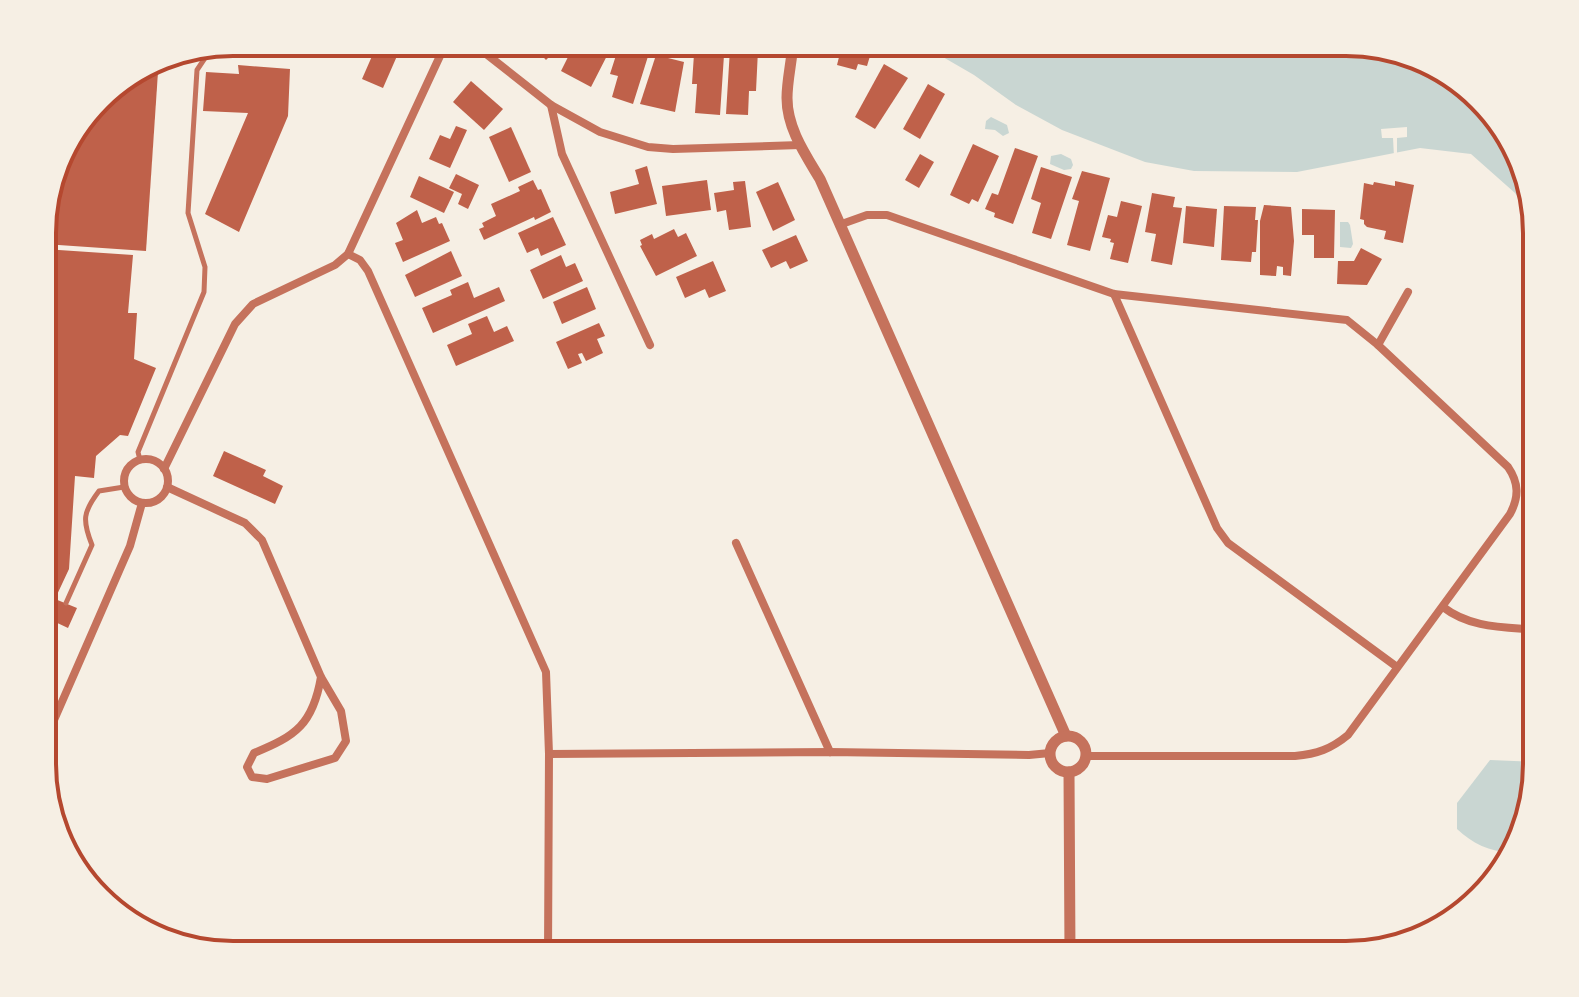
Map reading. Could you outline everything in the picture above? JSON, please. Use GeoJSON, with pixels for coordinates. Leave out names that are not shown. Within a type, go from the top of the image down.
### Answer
{"type":"FeatureCollection","features":[{"type":"Feature","properties":{"kind":"street"},"geometry":{"type":"LineString","coordinates":[[164,469],[153,460],[140,460],[125,473],[124,487],[130,497],[148,503],[160,498],[167,487],[164,469],[235,324],[253,304],[335,265],[348,254],[440,56]]}},
{"type":"Feature","properties":{"kind":"street"},"geometry":{"type":"LineString","coordinates":[[489,56],[551,105],[600,132],[648,147],[800,145]]}},
{"type":"Feature","properties":{"kind":"street"},"geometry":{"type":"LineString","coordinates":[[792,56],[788,109],[800,145],[820,179],[1066,736]]}},
{"type":"Feature","properties":{"kind":"street"},"geometry":{"type":"LineString","coordinates":[[551,105],[562,154],[650,345]]}},
{"type":"Feature","properties":{"kind":"street"},"geometry":{"type":"LineString","coordinates":[[839,225],[867,215],[887,215],[1114,294],[1347,320],[1378,345],[1508,467],[1515,478],[1517,500],[1510,514],[1348,735],[1334,747],[1315,755],[1086,756]]}},
{"type":"Feature","properties":{"kind":"street"},"geometry":{"type":"LineString","coordinates":[[348,254],[360,260],[368,271],[546,672],[548,941]]}},
{"type":"Feature","properties":{"kind":"street"},"geometry":{"type":"LineString","coordinates":[[1378,345],[1408,292]]}},
{"type":"Feature","properties":{"kind":"street"},"geometry":{"type":"LineString","coordinates":[[1114,294],[1210,513],[1228,543],[1397,667]]}},
{"type":"Feature","properties":{"kind":"street"},"geometry":{"type":"LineString","coordinates":[[167,487],[245,523],[262,540],[321,677],[341,711],[346,741],[335,758],[267,779],[252,777],[247,767],[254,753],[288,739],[305,722],[318,696],[321,677]]}},
{"type":"Feature","properties":{"kind":"street"},"geometry":{"type":"LineString","coordinates":[[56,716],[130,546],[142,503]]}},
{"type":"Feature","properties":{"kind":"street"},"geometry":{"type":"LineString","coordinates":[[736,543],[830,752]]}},
{"type":"Feature","properties":{"kind":"street"},"geometry":{"type":"LineString","coordinates":[[1443,607],[1457,617],[1474,623],[1523,628]]}},
{"type":"Feature","properties":{"kind":"street"},"geometry":{"type":"LineString","coordinates":[[1066,736],[1082,743],[1086,756],[1080,767],[1069,772],[1053,764],[1050,753],[1056,740],[1066,736]]}},
{"type":"Feature","properties":{"kind":"street"},"geometry":{"type":"LineString","coordinates":[[549,754],[1050,753]]}},
{"type":"Feature","properties":{"kind":"street"},"geometry":{"type":"LineString","coordinates":[[1069,772],[1070,941]]}},
{"type":"Feature","properties":{"kind":"lane"},"geometry":{"type":"LineString","coordinates":[[140,460],[138,452],[204,292],[205,267],[188,213],[197,70],[204,59]]}},
{"type":"Feature","properties":{"kind":"lane"},"geometry":{"type":"LineString","coordinates":[[66,603],[92,545],[84,525],[87,507],[99,491],[124,487]]}},
{"type":"Feature","properties":{"kind":"shaded area"},"geometry":{"type":"Polygon","coordinates":[[[941,56],[1346,56],[1392,62],[1424,74],[1444,86],[1479,116],[1510,165],[1520,201],[1471,154],[1420,148],[1297,172],[1194,171],[1145,162],[1062,130],[1016,105],[941,56]]]}},
{"type":"Feature","properties":{"kind":"shaded area"},"geometry":{"type":"Polygon","coordinates":[[[991,117],[1007,125],[1009,133],[1003,136],[995,130],[985,129],[986,121],[991,117]]]}},
{"type":"Feature","properties":{"kind":"shaded area"},"geometry":{"type":"Polygon","coordinates":[[[1061,154],[1071,159],[1071,169],[1064,170],[1050,164],[1051,156],[1061,154]]]}},
{"type":"Feature","properties":{"kind":"shaded area"},"geometry":{"type":"Polygon","coordinates":[[[1340,222],[1350,225],[1351,248],[1340,247],[1340,222]]]}},
{"type":"Feature","properties":{"kind":"shaded area"},"geometry":{"type":"Polygon","coordinates":[[[1490,760],[1523,761],[1520,799],[1514,821],[1499,851],[1482,846],[1457,829],[1457,803],[1490,760]]]}},
{"type":"Feature","properties":{"kind":"pier"},"geometry":{"type":"Polygon","coordinates":[[[1407,127],[1407,137],[1397,138],[1397,156],[1394,157],[1393,138],[1382,138],[1381,129],[1407,127]]]}},
{"type":"Feature","properties":{"kind":"building"},"geometry":{"type":"Polygon","coordinates":[[[372,56],[397,56],[383,88],[362,79],[372,56]]]}},
{"type":"Feature","properties":{"kind":"building"},"geometry":{"type":"Polygon","coordinates":[[[568,56],[607,56],[591,87],[561,71],[568,56]]]}},
{"type":"Feature","properties":{"kind":"building"},"geometry":{"type":"Polygon","coordinates":[[[616,56],[648,56],[633,104],[612,97],[618,76],[610,74],[616,56]]]}},
{"type":"Feature","properties":{"kind":"building"},"geometry":{"type":"Polygon","coordinates":[[[656,56],[684,62],[675,112],[640,104],[656,56]]]}},
{"type":"Feature","properties":{"kind":"building"},"geometry":{"type":"Polygon","coordinates":[[[694,56],[724,56],[720,115],[695,113],[697,84],[692,84],[694,56]]]}},
{"type":"Feature","properties":{"kind":"building"},"geometry":{"type":"Polygon","coordinates":[[[730,56],[758,56],[756,91],[749,91],[748,115],[726,114],[730,56]]]}},
{"type":"Feature","properties":{"kind":"building"},"geometry":{"type":"Polygon","coordinates":[[[839,56],[870,56],[867,66],[858,64],[856,70],[837,65],[839,56]]]}},
{"type":"Feature","properties":{"kind":"building"},"geometry":{"type":"Polygon","coordinates":[[[884,64],[908,78],[875,129],[855,117],[884,64]]]}},
{"type":"Feature","properties":{"kind":"building"},"geometry":{"type":"Polygon","coordinates":[[[238,65],[290,69],[288,116],[239,232],[205,214],[248,113],[203,111],[206,72],[239,74],[238,65]]]}},
{"type":"Feature","properties":{"kind":"building"},"geometry":{"type":"Polygon","coordinates":[[[158,73],[146,251],[56,245],[56,233],[62,187],[80,144],[116,100],[158,73]]]}},
{"type":"Feature","properties":{"kind":"building"},"geometry":{"type":"Polygon","coordinates":[[[471,81],[503,109],[484,130],[453,102],[471,81]]]}},
{"type":"Feature","properties":{"kind":"building"},"geometry":{"type":"Polygon","coordinates":[[[928,84],[945,94],[920,139],[903,129],[928,84]]]}},
{"type":"Feature","properties":{"kind":"building"},"geometry":{"type":"Polygon","coordinates":[[[456,126],[467,130],[450,168],[429,159],[440,135],[450,139],[456,126]]]}},
{"type":"Feature","properties":{"kind":"building"},"geometry":{"type":"Polygon","coordinates":[[[511,127],[531,172],[509,182],[489,137],[511,127]]]}},
{"type":"Feature","properties":{"kind":"building"},"geometry":{"type":"Polygon","coordinates":[[[973,144],[999,156],[978,202],[972,199],[969,204],[950,195],[973,144]]]}},
{"type":"Feature","properties":{"kind":"building"},"geometry":{"type":"Polygon","coordinates":[[[1015,148],[1038,156],[1013,224],[994,217],[995,213],[985,209],[992,193],[998,195],[1015,148]]]}},
{"type":"Feature","properties":{"kind":"building"},"geometry":{"type":"Polygon","coordinates":[[[920,154],[934,162],[919,188],[905,180],[920,154]]]}},
{"type":"Feature","properties":{"kind":"building"},"geometry":{"type":"Polygon","coordinates":[[[647,166],[657,204],[615,214],[610,192],[639,184],[635,170],[647,166]]]}},
{"type":"Feature","properties":{"kind":"building"},"geometry":{"type":"Polygon","coordinates":[[[1041,167],[1072,177],[1051,239],[1032,233],[1041,203],[1031,199],[1041,167]]]}},
{"type":"Feature","properties":{"kind":"building"},"geometry":{"type":"Polygon","coordinates":[[[1082,171],[1110,178],[1090,251],[1067,245],[1079,201],[1072,199],[1082,171]]]}},
{"type":"Feature","properties":{"kind":"building"},"geometry":{"type":"Polygon","coordinates":[[[456,174],[479,185],[468,209],[458,204],[462,194],[449,188],[456,174]]]}},
{"type":"Feature","properties":{"kind":"building"},"geometry":{"type":"Polygon","coordinates":[[[419,176],[454,192],[444,213],[410,197],[419,176]]]}},
{"type":"Feature","properties":{"kind":"building"},"geometry":{"type":"Polygon","coordinates":[[[533,180],[538,190],[541,189],[551,212],[484,240],[479,229],[484,227],[482,223],[496,216],[491,204],[520,191],[518,187],[533,180]]]}},
{"type":"Feature","properties":{"kind":"building"},"geometry":{"type":"Polygon","coordinates":[[[707,180],[711,210],[666,216],[662,186],[707,180]]]}},
{"type":"Feature","properties":{"kind":"building"},"geometry":{"type":"Polygon","coordinates":[[[745,181],[751,227],[729,230],[726,210],[717,212],[714,193],[734,190],[733,182],[745,181]]]}},
{"type":"Feature","properties":{"kind":"building"},"geometry":{"type":"Polygon","coordinates":[[[1395,181],[1414,185],[1403,243],[1384,239],[1386,231],[1367,227],[1360,219],[1364,183],[1395,186],[1395,181]]]}},
{"type":"Feature","properties":{"kind":"building"},"geometry":{"type":"Polygon","coordinates":[[[778,182],[795,220],[773,231],[756,192],[778,182]]]}},
{"type":"Feature","properties":{"kind":"building"},"geometry":{"type":"Polygon","coordinates":[[[1152,193],[1175,197],[1173,207],[1182,208],[1172,265],[1151,261],[1156,234],[1145,232],[1152,193]]]}},
{"type":"Feature","properties":{"kind":"building"},"geometry":{"type":"Polygon","coordinates":[[[1121,201],[1142,206],[1128,263],[1110,259],[1114,243],[1102,237],[1108,215],[1117,217],[1121,201]]]}},
{"type":"Feature","properties":{"kind":"building"},"geometry":{"type":"Polygon","coordinates":[[[1264,205],[1291,207],[1294,241],[1291,276],[1283,275],[1283,267],[1277,266],[1276,276],[1260,275],[1260,221],[1264,205]]]}},
{"type":"Feature","properties":{"kind":"building"},"geometry":{"type":"Polygon","coordinates":[[[1186,206],[1217,209],[1214,247],[1183,243],[1186,206]]]}},
{"type":"Feature","properties":{"kind":"building"},"geometry":{"type":"Polygon","coordinates":[[[1224,206],[1256,207],[1256,252],[1252,252],[1251,262],[1221,260],[1224,206]]]}},
{"type":"Feature","properties":{"kind":"building"},"geometry":{"type":"Polygon","coordinates":[[[1302,209],[1335,210],[1334,258],[1314,258],[1314,235],[1302,235],[1302,209]]]}},
{"type":"Feature","properties":{"kind":"building"},"geometry":{"type":"Polygon","coordinates":[[[417,210],[422,223],[436,217],[450,241],[403,262],[395,243],[403,240],[396,223],[417,210]]]}},
{"type":"Feature","properties":{"kind":"building"},"geometry":{"type":"Polygon","coordinates":[[[553,217],[566,245],[541,256],[538,248],[527,253],[518,233],[553,217]]]}},
{"type":"Feature","properties":{"kind":"building"},"geometry":{"type":"Polygon","coordinates":[[[674,229],[678,237],[686,233],[697,256],[656,276],[640,246],[640,240],[652,234],[654,239],[674,229]]]}},
{"type":"Feature","properties":{"kind":"building"},"geometry":{"type":"Polygon","coordinates":[[[796,235],[808,261],[790,269],[786,261],[771,268],[762,250],[796,235]]]}},
{"type":"Feature","properties":{"kind":"building"},"geometry":{"type":"Polygon","coordinates":[[[1361,248],[1382,259],[1367,285],[1337,284],[1338,261],[1354,261],[1361,248]]]}},
{"type":"Feature","properties":{"kind":"building"},"geometry":{"type":"Polygon","coordinates":[[[56,250],[133,255],[128,313],[137,313],[134,359],[156,368],[128,436],[120,435],[96,456],[94,478],[75,476],[69,569],[56,597],[56,250]]]}},
{"type":"Feature","properties":{"kind":"building"},"geometry":{"type":"Polygon","coordinates":[[[451,251],[462,276],[415,297],[405,275],[451,251]]]}},
{"type":"Feature","properties":{"kind":"building"},"geometry":{"type":"Polygon","coordinates":[[[561,255],[566,267],[575,263],[583,281],[543,299],[530,270],[561,255]]]}},
{"type":"Feature","properties":{"kind":"building"},"geometry":{"type":"Polygon","coordinates":[[[713,261],[726,291],[709,298],[705,289],[685,298],[676,277],[713,261]]]}},
{"type":"Feature","properties":{"kind":"building"},"geometry":{"type":"Polygon","coordinates":[[[468,282],[474,298],[499,287],[505,301],[433,333],[422,308],[452,295],[450,290],[468,282]]]}},
{"type":"Feature","properties":{"kind":"building"},"geometry":{"type":"Polygon","coordinates":[[[587,287],[596,309],[562,324],[553,302],[587,287]]]}},
{"type":"Feature","properties":{"kind":"building"},"geometry":{"type":"Polygon","coordinates":[[[487,316],[494,332],[507,326],[514,341],[456,366],[447,345],[472,334],[468,324],[487,316]]]}},
{"type":"Feature","properties":{"kind":"building"},"geometry":{"type":"Polygon","coordinates":[[[599,323],[605,336],[597,339],[603,353],[586,361],[582,353],[578,354],[582,363],[568,369],[556,342],[599,323]]]}},
{"type":"Feature","properties":{"kind":"building"},"geometry":{"type":"Polygon","coordinates":[[[224,451],[266,470],[263,476],[283,486],[275,504],[213,476],[224,451]]]}},
{"type":"Feature","properties":{"kind":"building"},"geometry":{"type":"Polygon","coordinates":[[[56,599],[77,608],[68,628],[56,622],[56,599]]]}}]}
